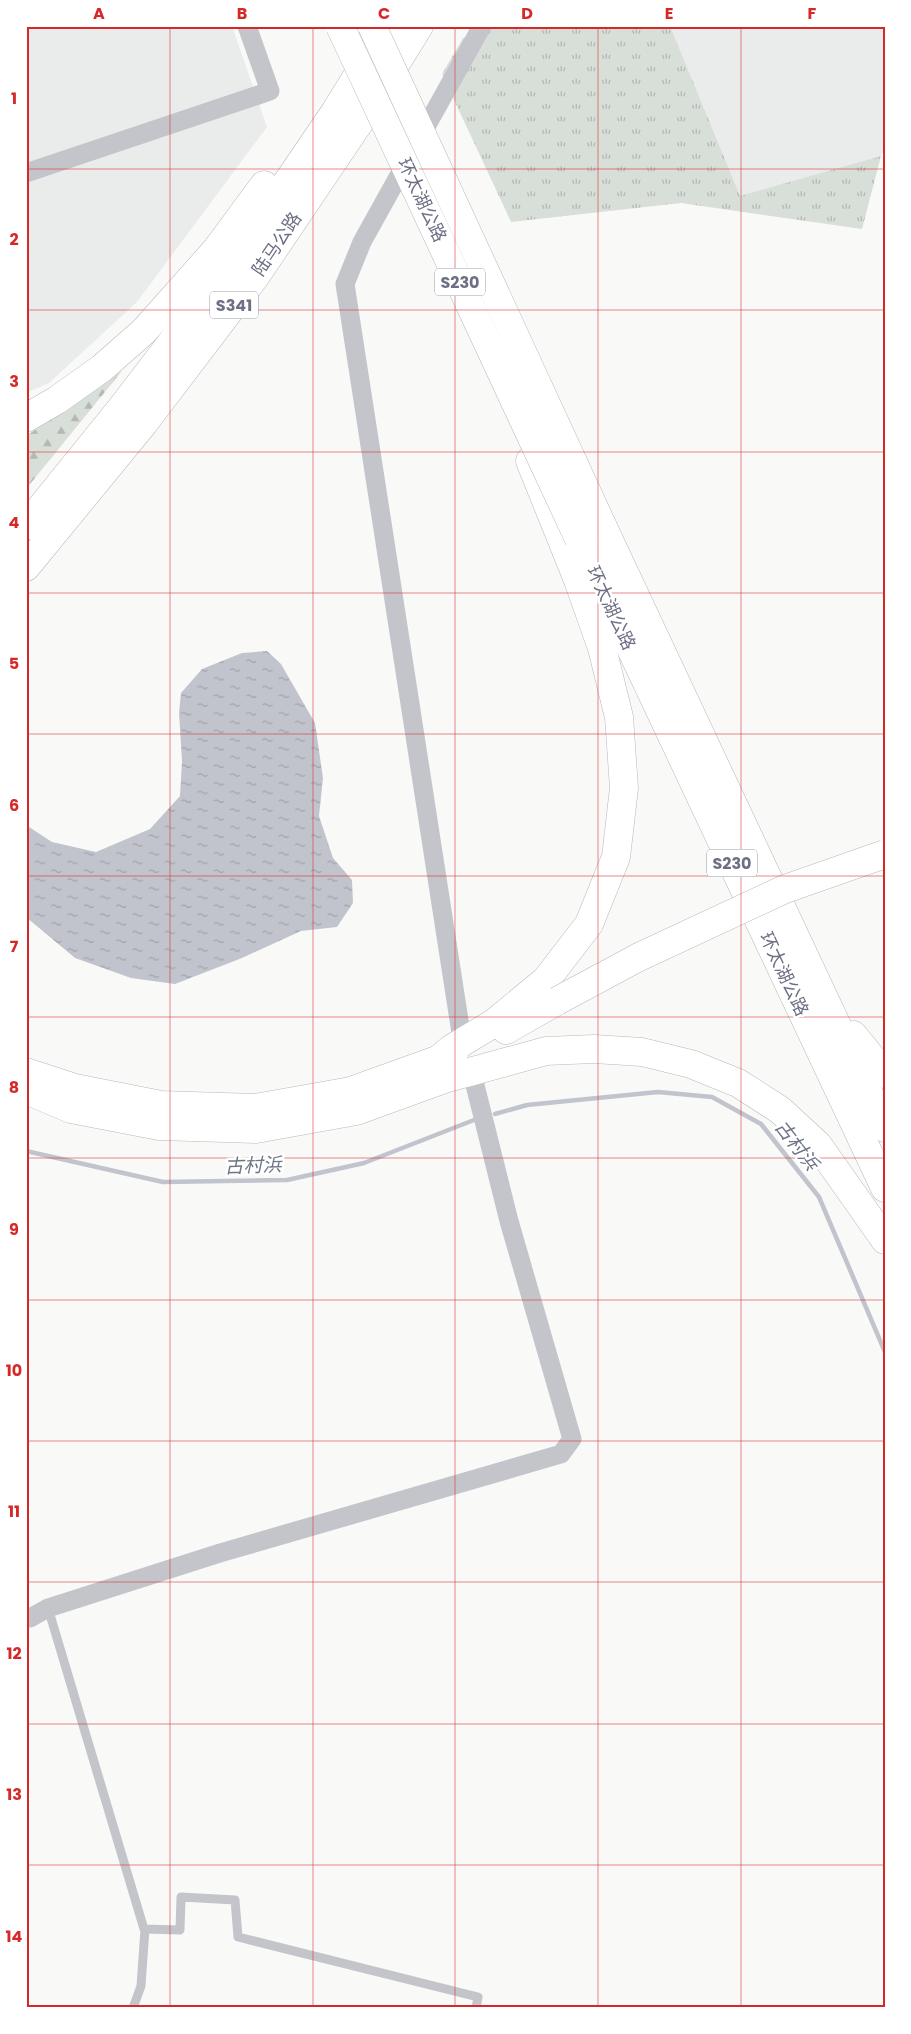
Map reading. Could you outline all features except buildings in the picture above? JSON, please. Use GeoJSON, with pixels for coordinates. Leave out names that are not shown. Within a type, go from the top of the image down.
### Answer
{"type":"FeatureCollection","features":[{"type":"Feature","properties":{"kind":"highway","name":"环太湖公路"},"geometry":{"type":"LineString","coordinates":[[340,26],[448,255],[571,542],[885,1188]]}},
{"type":"Feature","properties":{"kind":"highway","name":"环太湖公路"},"geometry":{"type":"LineString","coordinates":[[372,26],[652,633],[885,1128]]}},
{"type":"Feature","properties":{"kind":"highway"},"geometry":{"type":"LineString","coordinates":[[26,418],[57,400],[102,368],[144,331],[216,250],[380,26]]}},
{"type":"Feature","properties":{"kind":"highway","name":"陆马公路"},"geometry":{"type":"LineString","coordinates":[[26,526],[123,406],[234,262],[335,112],[388,26]]}},
{"type":"Feature","properties":{"kind":"highway","name":"陆马公路"},"geometry":{"type":"LineString","coordinates":[[26,567],[144,423],[255,277],[357,126],[419,26]]}},
{"type":"Feature","properties":{"kind":"highway"},"geometry":{"type":"LineString","coordinates":[[26,587],[154,431],[282,236]]}},
{"type":"Feature","properties":{"kind":"highway"},"geometry":{"type":"LineString","coordinates":[[441,1069],[451,1049],[494,1023],[546,980],[589,924],[616,857],[624,788],[619,717],[602,648],[578,580],[571,542]]}},
{"type":"Feature","properties":{"kind":"highway"},"geometry":{"type":"LineString","coordinates":[[652,633],[748,820],[837,1008],[858,1042],[885,1074]]}},
{"type":"Feature","properties":{"kind":"highway"},"geometry":{"type":"LineString","coordinates":[[560,1007],[639,957],[785,889],[885,854]]}},
{"type":"Feature","properties":{"kind":"highway"},"geometry":{"type":"LineString","coordinates":[[26,1090],[71,1108],[159,1126],[256,1129],[356,1111],[441,1069],[471,1048],[790,901],[885,868]]}},
{"type":"Feature","properties":{"kind":"highway"},"geometry":{"type":"LineString","coordinates":[[26,1072],[75,1088],[161,1105],[255,1108],[351,1091],[441,1069],[546,1051],[594,1048],[642,1052],[690,1064],[738,1083],[780,1110],[818,1145],[885,1240]]}},
{"type":"Feature","properties":{"kind":"highway"},"geometry":{"type":"LineString","coordinates":[[26,1061],[75,1088]]}},
{"type":"Feature","properties":{"kind":"street"},"geometry":{"type":"LineString","coordinates":[[26,173],[270,91],[247,26]]}},
{"type":"Feature","properties":{"kind":"street"},"geometry":{"type":"LineString","coordinates":[[460,1033],[345,284],[362,242],[482,26]]}},
{"type":"Feature","properties":{"kind":"street"},"geometry":{"type":"LineString","coordinates":[[26,1617],[30,1618],[48,1608],[220,1553],[561,1454],[572,1439],[509,1221],[475,1086]]}},
{"type":"Feature","properties":{"kind":"lane"},"geometry":{"type":"LineString","coordinates":[[48,1608],[145,1929],[141,1986],[133,2008]]}},
{"type":"Feature","properties":{"kind":"lane"},"geometry":{"type":"LineString","coordinates":[[145,1929],[180,1930],[181,1897],[235,1900],[238,1937],[478,1997],[476,2008]]}},
{"type":"Feature","properties":{"kind":"shaded area"},"geometry":{"type":"Polygon","coordinates":[[[26,26],[232,26],[267,127],[137,302],[49,383],[26,393],[26,26]]]}},
{"type":"Feature","properties":{"kind":"shaded area"},"geometry":{"type":"Polygon","coordinates":[[[670,26],[885,26],[885,144],[881,156],[740,197],[670,26]]]}},
{"type":"Feature","properties":{"kind":"green space"},"geometry":{"type":"Polygon","coordinates":[[[493,26],[670,26],[740,196],[881,156],[862,229],[681,203],[511,222],[442,74],[463,38],[493,26]]]}},
{"type":"Feature","properties":{"kind":"green space"},"geometry":{"type":"Polygon","coordinates":[[[122,371],[26,489],[26,436],[122,371]]]}},
{"type":"Feature","properties":{"kind":"water"},"geometry":{"type":"Polygon","coordinates":[[[267,651],[281,664],[315,723],[323,778],[319,816],[333,858],[352,880],[353,903],[337,927],[301,931],[242,958],[175,984],[131,978],[75,958],[26,917],[26,825],[52,842],[96,852],[150,829],[180,796],[182,761],[179,713],[181,693],[202,669],[242,653],[267,651]]]}},
{"type":"Feature","properties":{"kind":"waterway","name":"古村浜"},"geometry":{"type":"LineString","coordinates":[[495,1114],[527,1105],[658,1092],[712,1097],[761,1124],[819,1197],[885,1352]]}},
{"type":"Feature","properties":{"kind":"waterway","name":"古村浜"},"geometry":{"type":"LineString","coordinates":[[26,1151],[163,1182],[287,1180],[364,1163],[474,1120]]}}]}
